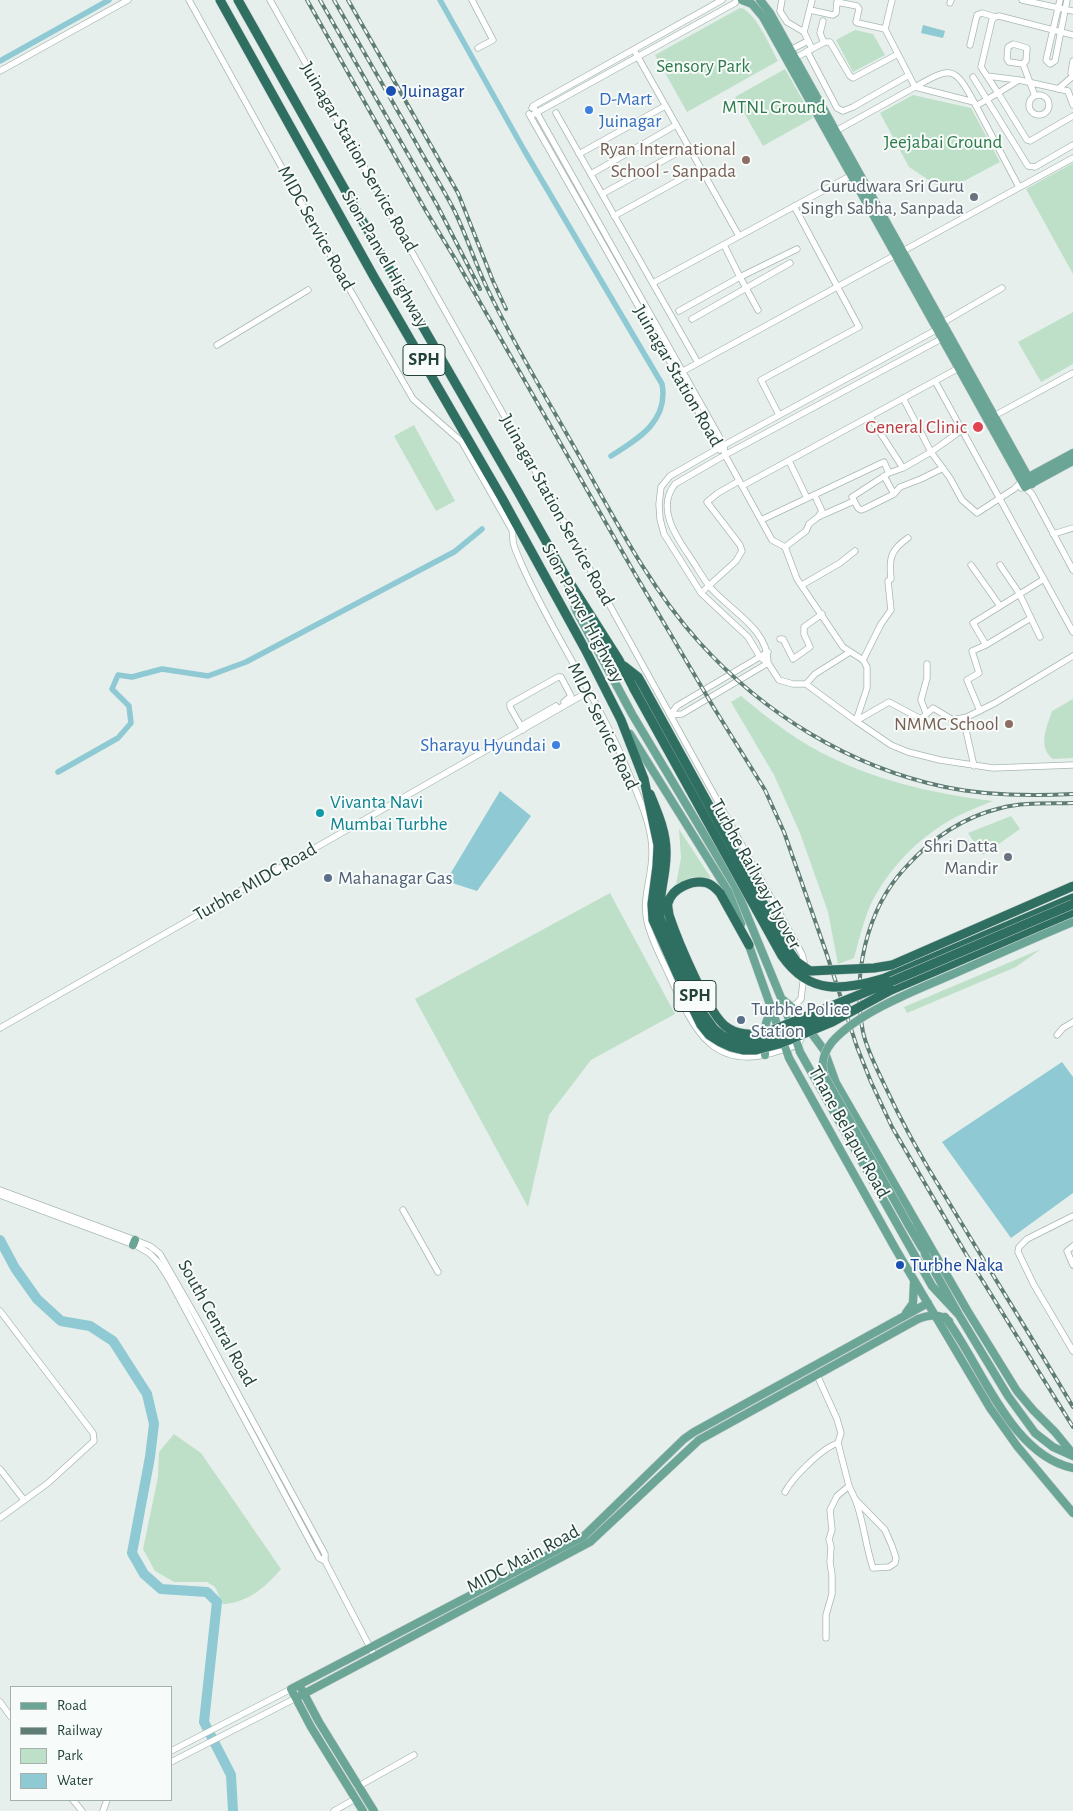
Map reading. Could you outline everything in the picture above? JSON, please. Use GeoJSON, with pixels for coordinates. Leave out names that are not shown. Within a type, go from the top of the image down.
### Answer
{"type":"FeatureCollection","features":[{"type":"Feature","properties":{"kind":"highway","name":"Sion-Panvel Highway"},"geometry":{"type":"LineString","coordinates":[[220,2],[465,440],[572,626],[621,720]]}},
{"type":"Feature","properties":{"kind":"highway","name":"Sion-Panvel Highway"},"geometry":{"type":"LineString","coordinates":[[241,4],[389,268],[565,575]]}},
{"type":"Feature","properties":{"kind":"highway","name":"Turbhe Railway Flyover"},"geometry":{"type":"LineString","coordinates":[[565,575],[619,660],[638,686],[790,952],[806,970],[874,968],[898,963],[1073,886]]}},
{"type":"Feature","properties":{"kind":"highway","name":"Turbhe Railway Flyover"},"geometry":{"type":"LineString","coordinates":[[638,686],[782,956],[790,968],[800,977],[811,983],[825,986],[842,986],[885,978],[1073,898]]}},
{"type":"Feature","properties":{"kind":"highway","name":"SPH"},"geometry":{"type":"LineString","coordinates":[[621,720],[658,812],[666,844],[666,856],[658,904],[660,918],[707,1021],[714,1030],[723,1036],[744,1043],[766,1042],[1073,912]]}},
{"type":"Feature","properties":{"kind":"highway"},"geometry":{"type":"LineString","coordinates":[[749,945],[720,893],[714,887],[700,882],[682,886],[670,898],[668,905],[669,915],[701,989],[715,1016],[728,1028],[745,1034],[764,1033],[773,1030],[1073,904]]}},
{"type":"Feature","properties":{"kind":"main road"},"geometry":{"type":"LineString","coordinates":[[742,0],[754,2],[832,133],[899,254],[957,368],[990,418]]}},
{"type":"Feature","properties":{"kind":"main road"},"geometry":{"type":"LineString","coordinates":[[760,0],[770,13],[795,58],[832,133],[850,176],[944,327],[990,418],[1026,483]]}},
{"type":"Feature","properties":{"kind":"main road"},"geometry":{"type":"LineString","coordinates":[[1026,483],[1073,453]]}},
{"type":"Feature","properties":{"kind":"main road"},"geometry":{"type":"LineString","coordinates":[[1026,483],[1073,461]]}},
{"type":"Feature","properties":{"kind":"main road","name":"Thane Belapur Road"},"geometry":{"type":"LineString","coordinates":[[565,575],[576,610],[632,714],[735,886],[782,999],[803,1022],[824,1050],[836,1083],[967,1310],[1017,1391],[1055,1432],[1073,1455]]}},
{"type":"Feature","properties":{"kind":"main road","name":"Thane Belapur Road"},"geometry":{"type":"LineString","coordinates":[[621,720],[673,806],[728,891],[786,1049],[809,1095],[934,1315],[1004,1428],[1073,1513]]}},
{"type":"Feature","properties":{"kind":"main road"},"geometry":{"type":"LineString","coordinates":[[1073,922],[895,1000],[852,1025],[826,1051],[823,1068],[825,1078],[959,1315],[1008,1396],[1035,1433],[1053,1447],[1073,1455]]}},
{"type":"Feature","properties":{"kind":"main road","name":"Thane Belapur Road"},"geometry":{"type":"LineString","coordinates":[[789,1008],[800,1052],[932,1286],[959,1315]]}},
{"type":"Feature","properties":{"kind":"main road"},"geometry":{"type":"LineString","coordinates":[[765,1055],[765,1026],[772,1009]]}},
{"type":"Feature","properties":{"kind":"main road"},"geometry":{"type":"LineString","coordinates":[[920,1229],[925,1254]]}},
{"type":"Feature","properties":{"kind":"main road"},"geometry":{"type":"LineString","coordinates":[[905,1238],[925,1254]]}},
{"type":"Feature","properties":{"kind":"main road"},"geometry":{"type":"LineString","coordinates":[[901,1318],[914,1303],[913,1277]]}},
{"type":"Feature","properties":{"kind":"main road"},"geometry":{"type":"LineString","coordinates":[[940,1281],[967,1310]]}},
{"type":"Feature","properties":{"kind":"main road"},"geometry":{"type":"LineString","coordinates":[[928,1304],[943,1314],[949,1321],[998,1402],[1025,1440],[1051,1460],[1073,1468]]}},
{"type":"Feature","properties":{"kind":"main road","name":"MIDC Main Road"},"geometry":{"type":"LineString","coordinates":[[291,1689],[584,1536],[684,1439],[928,1304]]}},
{"type":"Feature","properties":{"kind":"main road"},"geometry":{"type":"LineString","coordinates":[[913,1311],[918,1319],[929,1318],[941,1326]]}},
{"type":"Feature","properties":{"kind":"main road"},"geometry":{"type":"LineString","coordinates":[[934,1315],[944,1317],[949,1321]]}},
{"type":"Feature","properties":{"kind":"main road","name":"MIDC Main Road"},"geometry":{"type":"LineString","coordinates":[[296,1698],[590,1542],[690,1446],[699,1440],[918,1319],[934,1315]]}},
{"type":"Feature","properties":{"kind":"main road"},"geometry":{"type":"LineString","coordinates":[[299,1685],[357,1786],[374,1811]]}},
{"type":"Feature","properties":{"kind":"main road"},"geometry":{"type":"LineString","coordinates":[[291,1689],[311,1727],[363,1811]]}},
{"type":"Feature","properties":{"kind":"street"},"geometry":{"type":"LineString","coordinates":[[0,71],[128,0]]}},
{"type":"Feature","properties":{"kind":"street","name":"MIDC Service Road"},"geometry":{"type":"LineString","coordinates":[[189,0],[338,269],[413,399],[465,440],[512,530],[514,547],[532,586],[623,758],[650,833],[653,856],[645,904],[647,922],[653,940],[686,1011],[700,1034],[716,1048],[742,1057],[765,1055],[798,1045]]}},
{"type":"Feature","properties":{"kind":"street","name":"Juinagar Station Service Road"},"geometry":{"type":"LineString","coordinates":[[270,0],[555,506],[802,954],[805,966],[801,999],[789,1008]]}},
{"type":"Feature","properties":{"kind":"street"},"geometry":{"type":"LineString","coordinates":[[472,0],[493,40],[478,48]]}},
{"type":"Feature","properties":{"kind":"street"},"geometry":{"type":"LineString","coordinates":[[529,114],[534,106],[722,0]]}},
{"type":"Feature","properties":{"kind":"street"},"geometry":{"type":"LineString","coordinates":[[529,114],[538,113],[735,3],[737,0]]}},
{"type":"Feature","properties":{"kind":"street"},"geometry":{"type":"LineString","coordinates":[[782,0],[780,11],[787,22],[804,32],[810,50],[837,108],[843,111],[853,107],[908,75]]}},
{"type":"Feature","properties":{"kind":"street"},"geometry":{"type":"LineString","coordinates":[[804,32],[812,0]]}},
{"type":"Feature","properties":{"kind":"street"},"geometry":{"type":"LineString","coordinates":[[892,0],[885,29],[915,87],[975,104],[987,100],[1020,80]]}},
{"type":"Feature","properties":{"kind":"street"},"geometry":{"type":"LineString","coordinates":[[1022,0],[1073,11]]}},
{"type":"Feature","properties":{"kind":"street"},"geometry":{"type":"LineString","coordinates":[[1060,0],[1046,60],[1050,64],[1055,61],[1067,0]]}},
{"type":"Feature","properties":{"kind":"street"},"geometry":{"type":"LineString","coordinates":[[810,10],[834,15],[837,2],[858,6],[856,22],[885,29]]}},
{"type":"Feature","properties":{"kind":"street"},"geometry":{"type":"LineString","coordinates":[[970,44],[977,15],[982,13],[1073,35]]}},
{"type":"Feature","properties":{"kind":"street"},"geometry":{"type":"LineString","coordinates":[[995,17],[992,20],[981,67],[1027,140],[1030,141],[1073,116]]}},
{"type":"Feature","properties":{"kind":"street"},"geometry":{"type":"LineString","coordinates":[[823,21],[820,33],[824,43]]}},
{"type":"Feature","properties":{"kind":"street"},"geometry":{"type":"LineString","coordinates":[[790,50],[808,41]]}},
{"type":"Feature","properties":{"kind":"street"},"geometry":{"type":"LineString","coordinates":[[795,58],[828,41],[832,43],[850,76],[853,78],[898,54]]}},
{"type":"Feature","properties":{"kind":"street"},"geometry":{"type":"LineString","coordinates":[[634,50],[739,236]]}},
{"type":"Feature","properties":{"kind":"street"},"geometry":{"type":"LineString","coordinates":[[1046,99],[1073,76],[1070,73],[1073,61]]}},
{"type":"Feature","properties":{"kind":"street"},"geometry":{"type":"LineString","coordinates":[[1023,64],[1035,96]]}},
{"type":"Feature","properties":{"kind":"street"},"geometry":{"type":"LineString","coordinates":[[832,133],[941,73],[949,72],[957,75],[965,84],[1019,187]]}},
{"type":"Feature","properties":{"kind":"street"},"geometry":{"type":"LineString","coordinates":[[987,76],[1020,80],[1070,93],[1073,105]]}},
{"type":"Feature","properties":{"kind":"street"},"geometry":{"type":"LineString","coordinates":[[973,77],[1028,166],[1034,167],[1073,145]]}},
{"type":"Feature","properties":{"kind":"street"},"geometry":{"type":"LineString","coordinates":[[1035,96],[1042,96],[1046,99],[1048,106],[1046,111],[1041,114],[1035,114],[1030,110],[1029,103],[1035,96]]}},
{"type":"Feature","properties":{"kind":"street","name":"Juinagar Station Road"},"geometry":{"type":"LineString","coordinates":[[534,106],[724,445],[725,455]]}},
{"type":"Feature","properties":{"kind":"street"},"geometry":{"type":"LineString","coordinates":[[579,154],[665,106]]}},
{"type":"Feature","properties":{"kind":"street","name":"Juinagar Station Road"},"geometry":{"type":"LineString","coordinates":[[529,114],[717,448],[725,455]]}},
{"type":"Feature","properties":{"kind":"street"},"geometry":{"type":"LineString","coordinates":[[556,114],[698,363]]}},
{"type":"Feature","properties":{"kind":"street"},"geometry":{"type":"LineString","coordinates":[[591,174],[676,125]]}},
{"type":"Feature","properties":{"kind":"street"},"geometry":{"type":"LineString","coordinates":[[602,194],[688,146]]}},
{"type":"Feature","properties":{"kind":"street"},"geometry":{"type":"LineString","coordinates":[[676,375],[1073,158]]}},
{"type":"Feature","properties":{"kind":"street"},"geometry":{"type":"LineString","coordinates":[[614,216],[701,168]]}},
{"type":"Feature","properties":{"kind":"street"},"geometry":{"type":"LineString","coordinates":[[653,283],[850,176]]}},
{"type":"Feature","properties":{"kind":"street"},"geometry":{"type":"LineString","coordinates":[[779,415],[760,380],[859,327],[794,206]]}},
{"type":"Feature","properties":{"kind":"street"},"geometry":{"type":"LineString","coordinates":[[724,245],[758,310]]}},
{"type":"Feature","properties":{"kind":"street"},"geometry":{"type":"LineString","coordinates":[[679,311],[740,276],[797,249]]}},
{"type":"Feature","properties":{"kind":"street"},"geometry":{"type":"LineString","coordinates":[[692,319],[790,263]]}},
{"type":"Feature","properties":{"kind":"street"},"geometry":{"type":"LineString","coordinates":[[1002,288],[944,327],[717,448],[670,476],[662,487],[658,504],[660,519],[664,534],[701,593],[748,637],[760,657],[768,663],[779,680],[793,684],[806,684],[891,745],[908,752],[974,766],[993,768],[1073,765]]}},
{"type":"Feature","properties":{"kind":"street"},"geometry":{"type":"LineString","coordinates":[[217,345],[308,290]]}},
{"type":"Feature","properties":{"kind":"street"},"geometry":{"type":"LineString","coordinates":[[768,663],[768,652],[755,630],[710,586],[673,530],[668,517],[669,492],[675,484],[725,455],[941,339],[944,327]]}},
{"type":"Feature","properties":{"kind":"street"},"geometry":{"type":"LineString","coordinates":[[881,360],[885,369]]}},
{"type":"Feature","properties":{"kind":"street"},"geometry":{"type":"LineString","coordinates":[[701,593],[736,560],[742,551],[740,545],[707,502],[718,493],[741,484],[789,460],[957,368]]}},
{"type":"Feature","properties":{"kind":"street"},"geometry":{"type":"LineString","coordinates":[[990,418],[1073,373]]}},
{"type":"Feature","properties":{"kind":"street"},"geometry":{"type":"LineString","coordinates":[[935,381],[1073,632]]}},
{"type":"Feature","properties":{"kind":"street"},"geometry":{"type":"LineString","coordinates":[[903,398],[931,452],[962,500],[977,513],[1026,483],[1073,570]]}},
{"type":"Feature","properties":{"kind":"street"},"geometry":{"type":"LineString","coordinates":[[870,417],[904,468]]}},
{"type":"Feature","properties":{"kind":"street"},"geometry":{"type":"LineString","coordinates":[[943,468],[900,487],[894,494],[861,510],[852,497],[886,475],[904,468],[931,452],[962,430]]}},
{"type":"Feature","properties":{"kind":"street"},"geometry":{"type":"LineString","coordinates":[[725,455],[772,540],[785,548],[797,579],[843,646],[863,660],[867,667],[867,688],[856,721]]}},
{"type":"Feature","properties":{"kind":"street"},"geometry":{"type":"LineString","coordinates":[[789,460],[807,498]]}},
{"type":"Feature","properties":{"kind":"street"},"geometry":{"type":"LineString","coordinates":[[761,520],[884,462],[886,475],[894,494]]}},
{"type":"Feature","properties":{"kind":"street"},"geometry":{"type":"LineString","coordinates":[[815,496],[822,511],[818,517]]}},
{"type":"Feature","properties":{"kind":"street"},"geometry":{"type":"LineString","coordinates":[[785,548],[806,531],[809,524],[818,517],[854,501]]}},
{"type":"Feature","properties":{"kind":"street"},"geometry":{"type":"LineString","coordinates":[[1053,534],[1073,528]]}},
{"type":"Feature","properties":{"kind":"street"},"geometry":{"type":"LineString","coordinates":[[863,660],[881,624],[891,610],[888,581],[891,579],[890,558],[898,544],[908,538]]}},
{"type":"Feature","properties":{"kind":"street"},"geometry":{"type":"LineString","coordinates":[[802,585],[840,563],[855,551]]}},
{"type":"Feature","properties":{"kind":"street"},"geometry":{"type":"LineString","coordinates":[[971,564],[1000,606]]}},
{"type":"Feature","properties":{"kind":"street"},"geometry":{"type":"LineString","coordinates":[[1000,565],[1019,593],[1040,637]]}},
{"type":"Feature","properties":{"kind":"street"},"geometry":{"type":"LineString","coordinates":[[986,645],[973,623],[1044,579]]}},
{"type":"Feature","properties":{"kind":"street"},"geometry":{"type":"LineString","coordinates":[[780,639],[783,639],[793,659],[807,651],[810,647],[804,634],[804,627],[822,614]]}},
{"type":"Feature","properties":{"kind":"street"},"geometry":{"type":"LineString","coordinates":[[980,711],[967,680],[979,673],[972,651],[986,645],[1031,618]]}},
{"type":"Feature","properties":{"kind":"street"},"geometry":{"type":"LineString","coordinates":[[670,715],[677,706],[768,652]]}},
{"type":"Feature","properties":{"kind":"street"},"geometry":{"type":"LineString","coordinates":[[806,684],[815,674],[850,652]]}},
{"type":"Feature","properties":{"kind":"street"},"geometry":{"type":"LineString","coordinates":[[856,721],[889,702],[918,718],[922,718],[933,708],[953,720],[967,717],[995,703],[1073,656]]}},
{"type":"Feature","properties":{"kind":"street"},"geometry":{"type":"LineString","coordinates":[[670,715],[682,714],[768,663]]}},
{"type":"Feature","properties":{"kind":"street"},"geometry":{"type":"LineString","coordinates":[[926,713],[922,700],[927,678],[927,664]]}},
{"type":"Feature","properties":{"kind":"street"},"geometry":{"type":"LineString","coordinates":[[560,677],[571,696],[522,728],[509,705],[560,677]]}},
{"type":"Feature","properties":{"kind":"street","name":"Turbhe MIDC Road"},"geometry":{"type":"LineString","coordinates":[[0,1028],[588,692]]}},
{"type":"Feature","properties":{"kind":"street"},"geometry":{"type":"LineString","coordinates":[[967,717],[964,726],[974,766]]}},
{"type":"Feature","properties":{"kind":"street"},"geometry":{"type":"LineString","coordinates":[[772,1009],[789,1008]]}},
{"type":"Feature","properties":{"kind":"street"},"geometry":{"type":"LineString","coordinates":[[798,1045],[801,1040],[803,1022]]}},
{"type":"Feature","properties":{"kind":"street"},"geometry":{"type":"LineString","coordinates":[[1057,1035],[1072,1023]]}},
{"type":"Feature","properties":{"kind":"street","name":"South Central Road"},"geometry":{"type":"LineString","coordinates":[[0,1190],[134,1242]]}},
{"type":"Feature","properties":{"kind":"street","name":"South Central Road"},"geometry":{"type":"LineString","coordinates":[[0,1194],[150,1246],[160,1254],[321,1546],[325,1554],[325,1561],[374,1655]]}},
{"type":"Feature","properties":{"kind":"street"},"geometry":{"type":"LineString","coordinates":[[404,1210],[438,1272]]}},
{"type":"Feature","properties":{"kind":"street"},"geometry":{"type":"LineString","coordinates":[[1073,1216],[1027,1239],[1018,1247],[1018,1252],[1034,1285],[1073,1351]]}},
{"type":"Feature","properties":{"kind":"street"},"geometry":{"type":"LineString","coordinates":[[1073,1246],[1066,1250],[1073,1265]]}},
{"type":"Feature","properties":{"kind":"street"},"geometry":{"type":"LineString","coordinates":[[0,1310],[93,1433],[94,1441],[48,1482],[0,1518]]}},
{"type":"Feature","properties":{"kind":"street"},"geometry":{"type":"LineString","coordinates":[[817,1375],[837,1419],[840,1433],[838,1443],[849,1486],[860,1513],[873,1568],[889,1567],[895,1563],[896,1558],[885,1530],[855,1498]]}},
{"type":"Feature","properties":{"kind":"street"},"geometry":{"type":"LineString","coordinates":[[757,1397],[761,1405]]}},
{"type":"Feature","properties":{"kind":"street"},"geometry":{"type":"LineString","coordinates":[[785,1492],[790,1484],[825,1451],[838,1443]]}},
{"type":"Feature","properties":{"kind":"street"},"geometry":{"type":"LineString","coordinates":[[0,1469],[24,1500]]}},
{"type":"Feature","properties":{"kind":"street"},"geometry":{"type":"LineString","coordinates":[[826,1638],[826,1615],[832,1594],[831,1547],[829,1539],[832,1530],[830,1510],[837,1496],[849,1486]]}},
{"type":"Feature","properties":{"kind":"street","name":"MIDC Main Road"},"geometry":{"type":"LineString","coordinates":[[172,1750],[291,1689]]}},
{"type":"Feature","properties":{"kind":"street","name":"MIDC Main Road"},"geometry":{"type":"LineString","coordinates":[[172,1762],[296,1698]]}},
{"type":"Feature","properties":{"kind":"street"},"geometry":{"type":"LineString","coordinates":[[0,1702],[10,1716]]}},
{"type":"Feature","properties":{"kind":"street"},"geometry":{"type":"LineString","coordinates":[[357,1786],[414,1755]]}},
{"type":"Feature","properties":{"kind":"street"},"geometry":{"type":"LineString","coordinates":[[334,1811],[355,1799]]}},
{"type":"Feature","properties":{"kind":"street"},"geometry":{"type":"LineString","coordinates":[[74,1801],[82,1811]]}},
{"type":"Feature","properties":{"kind":"street"},"geometry":{"type":"LineString","coordinates":[[347,1803],[347,1811]]}},
{"type":"Feature","properties":{"kind":"green space","name":"Sensory Park"},"geometry":{"type":"Polygon","coordinates":[[[740,8],[751,15],[767,39],[778,61],[687,112],[655,55],[740,8]]]}},
{"type":"Feature","properties":{"kind":"green space"},"geometry":{"type":"Polygon","coordinates":[[[855,30],[873,34],[885,55],[853,72],[836,40],[855,30]]]}},
{"type":"Feature","properties":{"kind":"green space","name":"MTNL Ground"},"geometry":{"type":"Polygon","coordinates":[[[785,69],[813,118],[763,146],[735,97],[785,69]]]}},
{"type":"Feature","properties":{"kind":"green space","name":"Jeejabai Ground"},"geometry":{"type":"Polygon","coordinates":[[[913,95],[971,108],[1000,162],[945,191],[909,167],[880,113],[913,95]]]}},
{"type":"Feature","properties":{"kind":"green space"},"geometry":{"type":"Polygon","coordinates":[[[1073,163],[1073,274],[1026,189],[1073,163]]]}},
{"type":"Feature","properties":{"kind":"green space"},"geometry":{"type":"Polygon","coordinates":[[[1073,312],[1073,364],[1041,382],[1018,342],[1073,312]]]}},
{"type":"Feature","properties":{"kind":"green space"},"geometry":{"type":"Polygon","coordinates":[[[414,425],[455,501],[436,511],[394,436],[414,425]]]}},
{"type":"Feature","properties":{"kind":"green space"},"geometry":{"type":"Polygon","coordinates":[[[741,696],[780,727],[809,746],[859,770],[912,786],[993,801],[947,822],[924,838],[902,858],[884,881],[870,906],[854,958],[838,964],[828,912],[800,833],[774,775],[731,702],[741,696]]]}},
{"type":"Feature","properties":{"kind":"green space"},"geometry":{"type":"Polygon","coordinates":[[[1073,699],[1073,758],[1053,759],[1045,749],[1044,743],[1052,711],[1073,699]]]}},
{"type":"Feature","properties":{"kind":"green space"},"geometry":{"type":"Polygon","coordinates":[[[1011,816],[1020,829],[983,855],[968,833],[1011,816]]]}},
{"type":"Feature","properties":{"kind":"green space"},"geometry":{"type":"Polygon","coordinates":[[[679,829],[711,878],[692,877],[676,885],[681,858],[679,829]]]}},
{"type":"Feature","properties":{"kind":"green space"},"geometry":{"type":"Polygon","coordinates":[[[610,893],[675,1014],[591,1060],[549,1115],[528,1207],[415,999],[610,893]]]}},
{"type":"Feature","properties":{"kind":"green space"},"geometry":{"type":"Polygon","coordinates":[[[1041,949],[1016,967],[907,1013],[904,1007],[1041,949]]]}},
{"type":"Feature","properties":{"kind":"green space"},"geometry":{"type":"Polygon","coordinates":[[[174,1434],[201,1453],[281,1569],[262,1588],[240,1601],[223,1604],[215,1587],[207,1582],[174,1582],[155,1571],[143,1549],[158,1477],[159,1452],[174,1434]]]}},
{"type":"Feature","properties":{"kind":"water"},"geometry":{"type":"Polygon","coordinates":[[[923,25],[945,31],[943,38],[921,33],[923,25]]]}},
{"type":"Feature","properties":{"kind":"water"},"geometry":{"type":"Polygon","coordinates":[[[500,791],[531,816],[477,891],[446,881],[500,791]]]}},
{"type":"Feature","properties":{"kind":"water"},"geometry":{"type":"Polygon","coordinates":[[[1062,1062],[1073,1077],[1073,1193],[1011,1238],[942,1142],[1062,1062]]]}},
{"type":"Feature","properties":{"kind":"waterway"},"geometry":{"type":"LineString","coordinates":[[0,61],[109,0]]}},
{"type":"Feature","properties":{"kind":"waterway"},"geometry":{"type":"LineString","coordinates":[[440,0],[524,150],[662,384],[663,397],[656,419],[641,436],[611,456]]}},
{"type":"Feature","properties":{"kind":"waterway"},"geometry":{"type":"LineString","coordinates":[[58,772],[118,738],[131,723],[129,706],[112,689],[118,675],[132,677],[162,669],[208,676],[246,662],[454,552],[482,529]]}},
{"type":"Feature","properties":{"kind":"waterway"},"geometry":{"type":"LineString","coordinates":[[0,1240],[15,1268],[37,1299],[61,1321],[90,1326],[113,1341],[147,1394],[154,1424],[150,1457],[132,1553],[144,1574],[161,1589],[207,1592],[217,1602],[204,1722],[231,1775],[233,1811]]}},
{"type":"Feature","properties":{"kind":"railway"},"geometry":{"type":"LineString","coordinates":[[307,0],[635,574],[765,790],[784,832],[857,1047],[892,1127],[966,1254],[1073,1427]]}},
{"type":"Feature","properties":{"kind":"railway"},"geometry":{"type":"LineString","coordinates":[[320,0],[437,205],[480,289]]}},
{"type":"Feature","properties":{"kind":"railway"},"geometry":{"type":"LineString","coordinates":[[334,0],[450,203],[498,311],[522,356],[651,580],[699,642],[724,668],[780,714],[811,734],[876,766],[910,778],[961,790],[1009,795],[1073,794]]}},
{"type":"Feature","properties":{"kind":"railway"},"geometry":{"type":"LineString","coordinates":[[348,0],[458,193],[506,309]]}},
{"type":"Feature","properties":{"kind":"railway"},"geometry":{"type":"LineString","coordinates":[[1073,803],[1019,805],[987,812],[948,830],[915,857],[880,903],[865,945],[859,989],[860,1011],[865,1039],[898,1113],[928,1168],[1073,1407]]}},
{"type":"Feature","properties":{"kind":"place","name":"Juinagar"},"geometry":{"type":"Point","coordinates":[391,91]}},
{"type":"Feature","properties":{"kind":"place","name":"D-Mart Juinagar"},"geometry":{"type":"Point","coordinates":[589,110]}},
{"type":"Feature","properties":{"kind":"place","name":"Ryan International School - Sanpada"},"geometry":{"type":"Point","coordinates":[746,160]}},
{"type":"Feature","properties":{"kind":"place","name":"Gurudwara Sri Guru Singh Sabha, Sanpada"},"geometry":{"type":"Point","coordinates":[974,197]}},
{"type":"Feature","properties":{"kind":"place","name":"General Clinic"},"geometry":{"type":"Point","coordinates":[978,427]}},
{"type":"Feature","properties":{"kind":"place","name":"NMMC School"},"geometry":{"type":"Point","coordinates":[1009,724]}},
{"type":"Feature","properties":{"kind":"place","name":"Sharayu Hyundai"},"geometry":{"type":"Point","coordinates":[556,745]}},
{"type":"Feature","properties":{"kind":"place","name":"Vivanta Navi Mumbai Turbhe"},"geometry":{"type":"Point","coordinates":[320,813]}},
{"type":"Feature","properties":{"kind":"place","name":"Shri Datta Mandir"},"geometry":{"type":"Point","coordinates":[1008,857]}},
{"type":"Feature","properties":{"kind":"place","name":"Mahanagar Gas"},"geometry":{"type":"Point","coordinates":[328,878]}},
{"type":"Feature","properties":{"kind":"place","name":"Turbhe Police Station"},"geometry":{"type":"Point","coordinates":[741,1020]}},
{"type":"Feature","properties":{"kind":"place","name":"Turbhe Naka"},"geometry":{"type":"Point","coordinates":[900,1265]}}]}
